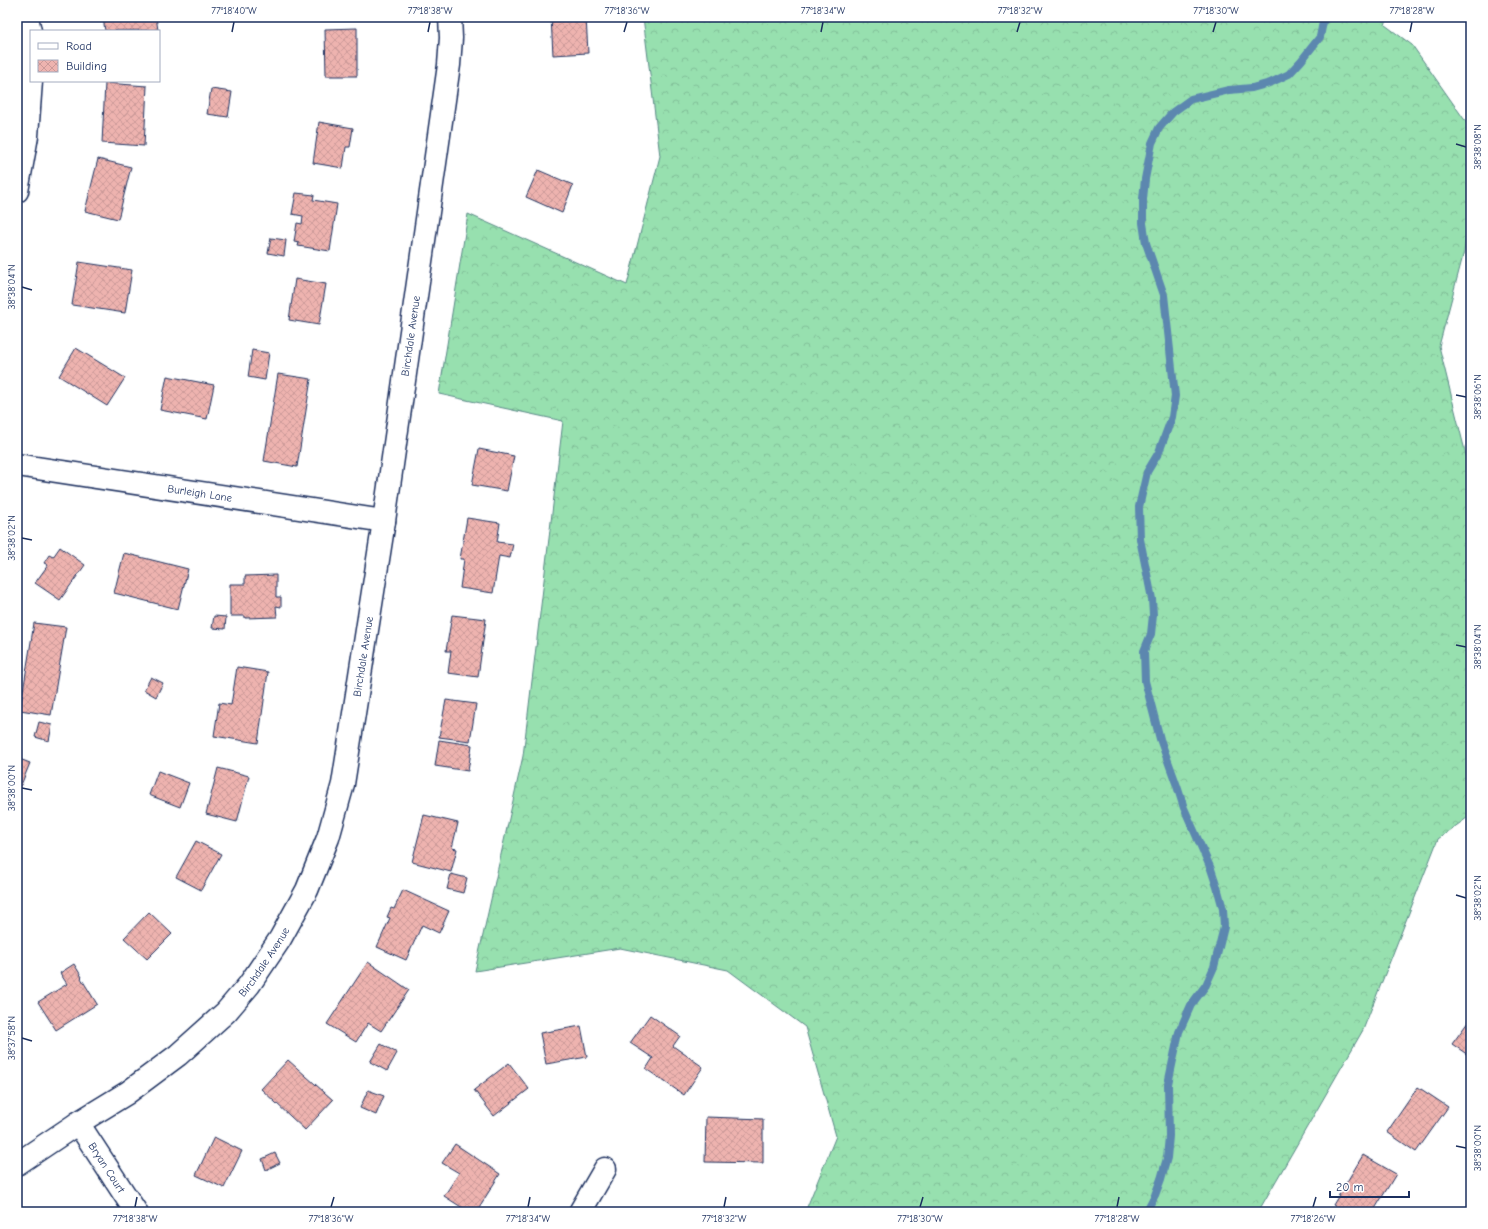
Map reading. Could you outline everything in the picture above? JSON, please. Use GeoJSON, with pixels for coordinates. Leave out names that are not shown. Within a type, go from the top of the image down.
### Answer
{"type":"FeatureCollection","features":[{"type":"Feature","properties":{"kind":"street"},"geometry":{"type":"LineString","coordinates":[[27,17],[30,31]]}},
{"type":"Feature","properties":{"kind":"street","name":"Birchdale Avenue"},"geometry":{"type":"LineString","coordinates":[[17,1164],[78,1123],[127,1093],[178,1055],[226,1012],[249,985],[280,939],[307,890],[328,838],[343,784],[384,521],[449,65],[451,38],[450,17]]}},
{"type":"Feature","properties":{"kind":"street"},"geometry":{"type":"LineString","coordinates":[[17,191],[26,136],[31,82]]}},
{"type":"Feature","properties":{"kind":"street","name":"Burleigh Lane"},"geometry":{"type":"LineString","coordinates":[[17,464],[384,521]]}},
{"type":"Feature","properties":{"kind":"street","name":"Bryan Court"},"geometry":{"type":"LineString","coordinates":[[78,1123],[136,1212]]}},
{"type":"Feature","properties":{"kind":"street"},"geometry":{"type":"LineString","coordinates":[[580,1212],[605,1169]]}},
{"type":"Feature","properties":{"kind":"green space"},"geometry":{"type":"Polygon","coordinates":[[[643,17],[1388,17],[1385,25],[1412,45],[1471,129],[1471,194],[1464,252],[1439,346],[1467,459],[1471,461],[1471,815],[1438,839],[1363,1030],[1258,1212],[805,1212],[836,1136],[805,1027],[728,970],[620,948],[475,971],[523,756],[563,421],[439,394],[468,214],[627,285],[660,156],[643,17]]]}},
{"type":"Feature","properties":{"kind":"building"},"geometry":{"type":"Polygon","coordinates":[[[103,17],[156,17],[158,30],[105,30],[103,17]]]}},
{"type":"Feature","properties":{"kind":"building"},"geometry":{"type":"Polygon","coordinates":[[[551,17],[586,17],[588,53],[553,55],[551,17]]]}},
{"type":"Feature","properties":{"kind":"building"},"geometry":{"type":"Polygon","coordinates":[[[357,28],[357,76],[326,76],[325,29],[357,28]]]}},
{"type":"Feature","properties":{"kind":"building"},"geometry":{"type":"Polygon","coordinates":[[[105,83],[147,86],[144,146],[102,143],[105,83]]]}},
{"type":"Feature","properties":{"kind":"building"},"geometry":{"type":"Polygon","coordinates":[[[211,89],[232,92],[228,117],[207,114],[211,89]]]}},
{"type":"Feature","properties":{"kind":"building"},"geometry":{"type":"Polygon","coordinates":[[[319,122],[353,128],[350,147],[346,147],[343,168],[313,163],[319,122]]]}},
{"type":"Feature","properties":{"kind":"building"},"geometry":{"type":"Polygon","coordinates":[[[98,159],[131,167],[118,219],[85,211],[98,159]]]}},
{"type":"Feature","properties":{"kind":"building"},"geometry":{"type":"Polygon","coordinates":[[[538,170],[573,185],[562,213],[526,197],[538,170]]]}},
{"type":"Feature","properties":{"kind":"building"},"geometry":{"type":"Polygon","coordinates":[[[296,193],[314,195],[313,200],[337,204],[330,251],[298,246],[299,243],[294,242],[297,223],[302,224],[303,216],[292,214],[296,193]]]}},
{"type":"Feature","properties":{"kind":"building"},"geometry":{"type":"Polygon","coordinates":[[[271,238],[286,240],[284,256],[268,253],[271,238]]]}},
{"type":"Feature","properties":{"kind":"building"},"geometry":{"type":"Polygon","coordinates":[[[79,262],[132,270],[125,313],[72,305],[79,262]]]}},
{"type":"Feature","properties":{"kind":"building"},"geometry":{"type":"Polygon","coordinates":[[[295,279],[326,284],[319,325],[289,320],[295,279]]]}},
{"type":"Feature","properties":{"kind":"building"},"geometry":{"type":"Polygon","coordinates":[[[76,348],[125,378],[107,406],[59,376],[76,348]]]}},
{"type":"Feature","properties":{"kind":"building"},"geometry":{"type":"Polygon","coordinates":[[[252,350],[269,353],[265,380],[248,377],[252,350]]]}},
{"type":"Feature","properties":{"kind":"building"},"geometry":{"type":"Polygon","coordinates":[[[278,374],[311,379],[297,467],[264,461],[278,374]]]}},
{"type":"Feature","properties":{"kind":"building"},"geometry":{"type":"Polygon","coordinates":[[[167,376],[214,385],[207,419],[160,410],[167,376]]]}},
{"type":"Feature","properties":{"kind":"building"},"geometry":{"type":"Polygon","coordinates":[[[479,449],[514,456],[507,491],[472,485],[479,449]]]}},
{"type":"Feature","properties":{"kind":"building"},"geometry":{"type":"Polygon","coordinates":[[[467,518],[500,523],[497,542],[513,544],[510,558],[499,556],[493,593],[460,588],[464,559],[460,559],[467,518]]]}},
{"type":"Feature","properties":{"kind":"building"},"geometry":{"type":"Polygon","coordinates":[[[60,547],[85,565],[60,600],[35,583],[48,565],[44,563],[49,555],[53,557],[60,547]]]}},
{"type":"Feature","properties":{"kind":"building"},"geometry":{"type":"Polygon","coordinates":[[[124,553],[188,569],[178,609],[114,593],[124,553]]]}},
{"type":"Feature","properties":{"kind":"building"},"geometry":{"type":"Polygon","coordinates":[[[276,575],[276,597],[281,597],[281,607],[276,606],[277,617],[245,618],[245,616],[230,616],[230,584],[245,584],[245,576],[276,575]]]}},
{"type":"Feature","properties":{"kind":"building"},"geometry":{"type":"Polygon","coordinates":[[[452,615],[486,619],[478,677],[448,673],[451,651],[446,651],[452,615]]]}},
{"type":"Feature","properties":{"kind":"building"},"geometry":{"type":"Polygon","coordinates":[[[214,616],[226,617],[225,629],[212,628],[214,616]]]}},
{"type":"Feature","properties":{"kind":"building"},"geometry":{"type":"Polygon","coordinates":[[[34,623],[66,627],[51,715],[20,710],[34,623]]]}},
{"type":"Feature","properties":{"kind":"building"},"geometry":{"type":"Polygon","coordinates":[[[237,667],[268,672],[258,743],[214,736],[219,703],[231,705],[237,667]]]}},
{"type":"Feature","properties":{"kind":"building"},"geometry":{"type":"Polygon","coordinates":[[[151,677],[163,683],[156,697],[144,690],[151,677]]]}},
{"type":"Feature","properties":{"kind":"building"},"geometry":{"type":"Polygon","coordinates":[[[446,700],[476,704],[470,741],[439,737],[446,700]]]}},
{"type":"Feature","properties":{"kind":"building"},"geometry":{"type":"Polygon","coordinates":[[[39,722],[52,725],[49,741],[35,737],[39,722]]]}},
{"type":"Feature","properties":{"kind":"building"},"geometry":{"type":"Polygon","coordinates":[[[439,740],[472,745],[468,771],[435,766],[439,740]]]}},
{"type":"Feature","properties":{"kind":"building"},"geometry":{"type":"Polygon","coordinates":[[[17,758],[30,763],[17,795],[17,758]]]}},
{"type":"Feature","properties":{"kind":"building"},"geometry":{"type":"Polygon","coordinates":[[[218,768],[249,776],[237,822],[206,814],[218,768]]]}},
{"type":"Feature","properties":{"kind":"building"},"geometry":{"type":"Polygon","coordinates":[[[158,771],[189,783],[180,807],[149,795],[158,771]]]}},
{"type":"Feature","properties":{"kind":"building"},"geometry":{"type":"Polygon","coordinates":[[[424,815],[458,823],[452,848],[457,849],[451,872],[412,862],[424,815]]]}},
{"type":"Feature","properties":{"kind":"building"},"geometry":{"type":"Polygon","coordinates":[[[196,841],[221,854],[201,890],[176,877],[196,841]]]}},
{"type":"Feature","properties":{"kind":"building"},"geometry":{"type":"Polygon","coordinates":[[[451,874],[467,878],[463,893],[447,889],[451,874]]]}},
{"type":"Feature","properties":{"kind":"building"},"geometry":{"type":"Polygon","coordinates":[[[403,890],[449,911],[439,933],[422,925],[406,960],[377,947],[390,918],[387,917],[391,908],[394,909],[403,890]]]}},
{"type":"Feature","properties":{"kind":"building"},"geometry":{"type":"Polygon","coordinates":[[[149,912],[172,934],[147,959],[124,938],[149,912]]]}},
{"type":"Feature","properties":{"kind":"building"},"geometry":{"type":"Polygon","coordinates":[[[368,962],[409,990],[381,1031],[368,1023],[356,1042],[327,1024],[368,962]]]}},
{"type":"Feature","properties":{"kind":"building"},"geometry":{"type":"Polygon","coordinates":[[[74,964],[97,1004],[56,1030],[38,1002],[67,984],[60,973],[74,964]]]}},
{"type":"Feature","properties":{"kind":"building"},"geometry":{"type":"Polygon","coordinates":[[[650,1015],[680,1036],[673,1046],[703,1067],[684,1095],[646,1069],[653,1058],[630,1043],[650,1015]]]}},
{"type":"Feature","properties":{"kind":"building"},"geometry":{"type":"Polygon","coordinates":[[[1471,1018],[1471,1057],[1452,1044],[1471,1018]]]}},
{"type":"Feature","properties":{"kind":"building"},"geometry":{"type":"Polygon","coordinates":[[[581,1026],[587,1057],[546,1064],[540,1033],[581,1026]]]}},
{"type":"Feature","properties":{"kind":"building"},"geometry":{"type":"Polygon","coordinates":[[[381,1044],[397,1053],[387,1071],[370,1062],[381,1044]]]}},
{"type":"Feature","properties":{"kind":"building"},"geometry":{"type":"Polygon","coordinates":[[[288,1060],[333,1100],[305,1130],[261,1089],[288,1060]]]}},
{"type":"Feature","properties":{"kind":"building"},"geometry":{"type":"Polygon","coordinates":[[[509,1063],[529,1089],[494,1116],[474,1090],[509,1063]]]}},
{"type":"Feature","properties":{"kind":"building"},"geometry":{"type":"Polygon","coordinates":[[[1418,1087],[1448,1107],[1416,1152],[1387,1132],[1418,1087]]]}},
{"type":"Feature","properties":{"kind":"building"},"geometry":{"type":"Polygon","coordinates":[[[368,1090],[384,1096],[376,1115],[360,1108],[368,1090]]]}},
{"type":"Feature","properties":{"kind":"building"},"geometry":{"type":"Polygon","coordinates":[[[706,1117],[763,1119],[763,1163],[705,1162],[706,1117]]]}},
{"type":"Feature","properties":{"kind":"building"},"geometry":{"type":"Polygon","coordinates":[[[214,1137],[242,1151],[224,1188],[196,1175],[214,1137]]]}},
{"type":"Feature","properties":{"kind":"building"},"geometry":{"type":"Polygon","coordinates":[[[455,1144],[500,1174],[476,1212],[469,1212],[444,1196],[459,1173],[442,1163],[455,1144]]]}},
{"type":"Feature","properties":{"kind":"building"},"geometry":{"type":"Polygon","coordinates":[[[275,1153],[280,1163],[266,1170],[262,1159],[275,1153]]]}},
{"type":"Feature","properties":{"kind":"building"},"geometry":{"type":"Polygon","coordinates":[[[1363,1155],[1396,1174],[1373,1212],[1345,1212],[1333,1205],[1363,1155]]]}},
{"type":"Feature","properties":{"kind":"waterway"},"geometry":{"type":"LineString","coordinates":[[1146,1212],[1155,1195],[1167,1158],[1169,1136],[1168,1084],[1179,1032],[1191,1005],[1206,985],[1214,967],[1224,927],[1223,909],[1217,887],[1211,869],[1184,808],[1160,739],[1145,681],[1144,651],[1151,634],[1153,615],[1152,599],[1140,539],[1139,507],[1147,472],[1159,452],[1172,417],[1175,396],[1164,295],[1146,243],[1143,223],[1145,179],[1152,143],[1159,128],[1173,112],[1191,99],[1229,90],[1252,88],[1270,83],[1289,74],[1320,37],[1324,17]]}}]}
